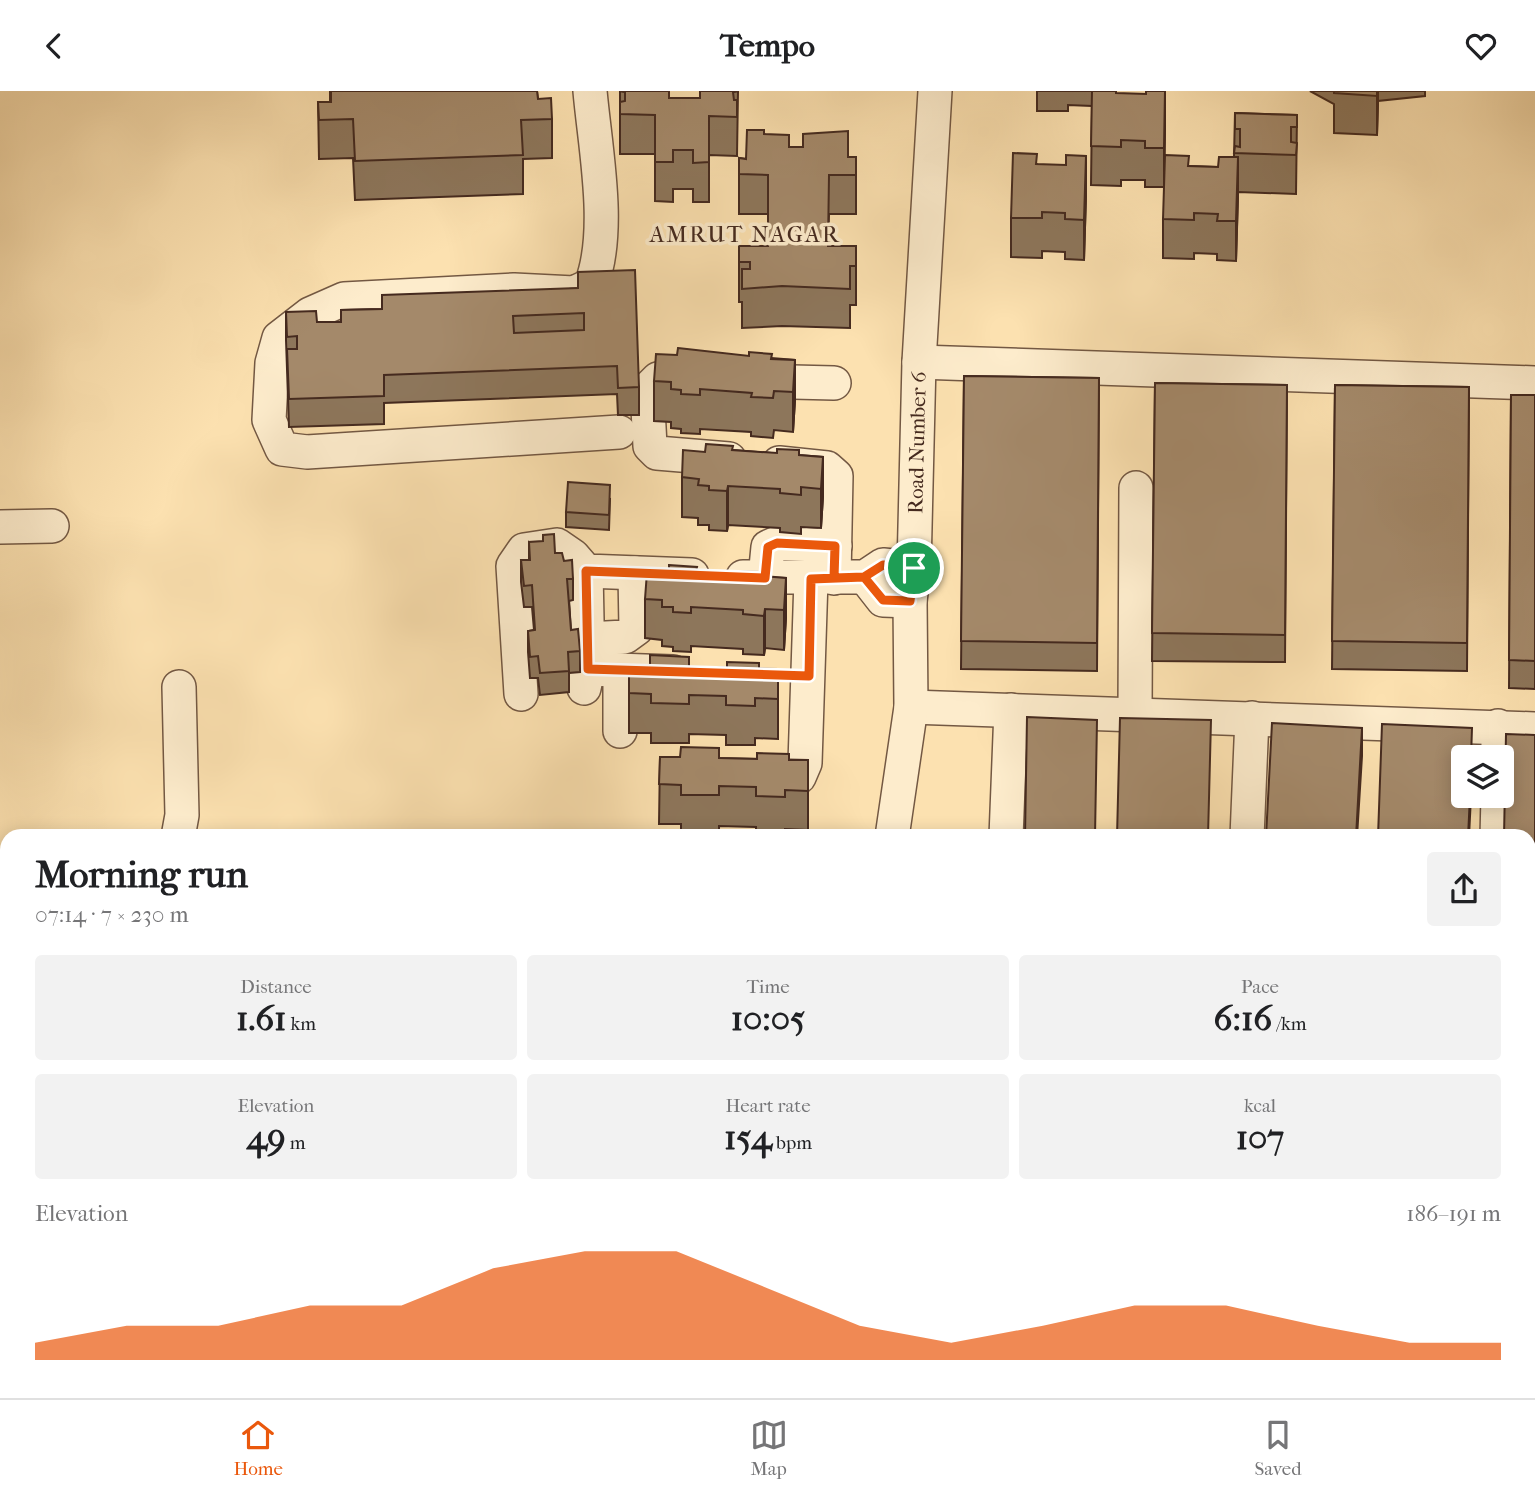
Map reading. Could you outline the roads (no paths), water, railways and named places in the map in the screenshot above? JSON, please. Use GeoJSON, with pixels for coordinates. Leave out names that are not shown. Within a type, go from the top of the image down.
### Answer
{"type":"FeatureCollection","features":[{"type":"Feature","properties":{"kind":"street"},"geometry":{"type":"LineString","coordinates":[[590,91],[600,261],[591,285],[574,293],[514,290],[344,299],[310,314],[279,338],[272,363],[269,421],[282,449],[307,452],[619,432]]}},
{"type":"Feature","properties":{"kind":"street","name":"Road Number 6"},"geometry":{"type":"LineString","coordinates":[[893,829],[911,707],[910,601],[914,568],[919,362],[936,91]]}},
{"type":"Feature","properties":{"kind":"street"},"geometry":{"type":"LineString","coordinates":[[919,362],[1535,383]]}},
{"type":"Feature","properties":{"kind":"street"},"geometry":{"type":"LineString","coordinates":[[747,776],[799,777],[805,763],[795,676],[836,570],[836,476],[827,468],[657,453],[650,446],[647,390],[658,379],[834,383]]}},
{"type":"Feature","properties":{"kind":"street"},"geometry":{"type":"LineString","coordinates":[[1135,714],[1136,488]]}},
{"type":"Feature","properties":{"kind":"street"},"geometry":{"type":"LineString","coordinates":[[0,527],[52,526]]}},
{"type":"Feature","properties":{"kind":"street"},"geometry":{"type":"LineString","coordinates":[[521,694],[513,566],[524,550],[557,545],[573,556],[586,571],[595,667],[620,731]]}},
{"type":"Feature","properties":{"kind":"street"},"geometry":{"type":"LineString","coordinates":[[586,571],[765,578],[883,565],[914,568]]}},
{"type":"Feature","properties":{"kind":"street"},"geometry":{"type":"LineString","coordinates":[[836,570],[883,600],[910,601]]}},
{"type":"Feature","properties":{"kind":"street"},"geometry":{"type":"LineString","coordinates":[[595,667],[636,629],[635,573]]}},
{"type":"Feature","properties":{"kind":"street"},"geometry":{"type":"LineString","coordinates":[[595,667],[701,673]]}},
{"type":"Feature","properties":{"kind":"street"},"geometry":{"type":"LineString","coordinates":[[179,687],[182,815],[179,829]]}},
{"type":"Feature","properties":{"kind":"street"},"geometry":{"type":"LineString","coordinates":[[911,707],[1252,718],[1498,742],[1535,729]]}},
{"type":"Feature","properties":{"kind":"street"},"geometry":{"type":"LineString","coordinates":[[1006,829],[1011,710]]}},
{"type":"Feature","properties":{"kind":"street"},"geometry":{"type":"LineString","coordinates":[[1247,829],[1252,718]]}},
{"type":"Feature","properties":{"kind":"street"},"geometry":{"type":"LineString","coordinates":[[1497,829],[1498,808]]}},
{"type":"Feature","properties":{"kind":"district","name":"AMRUT NAGAR"},"geometry":{"type":"Point","coordinates":[745,234]}}]}
